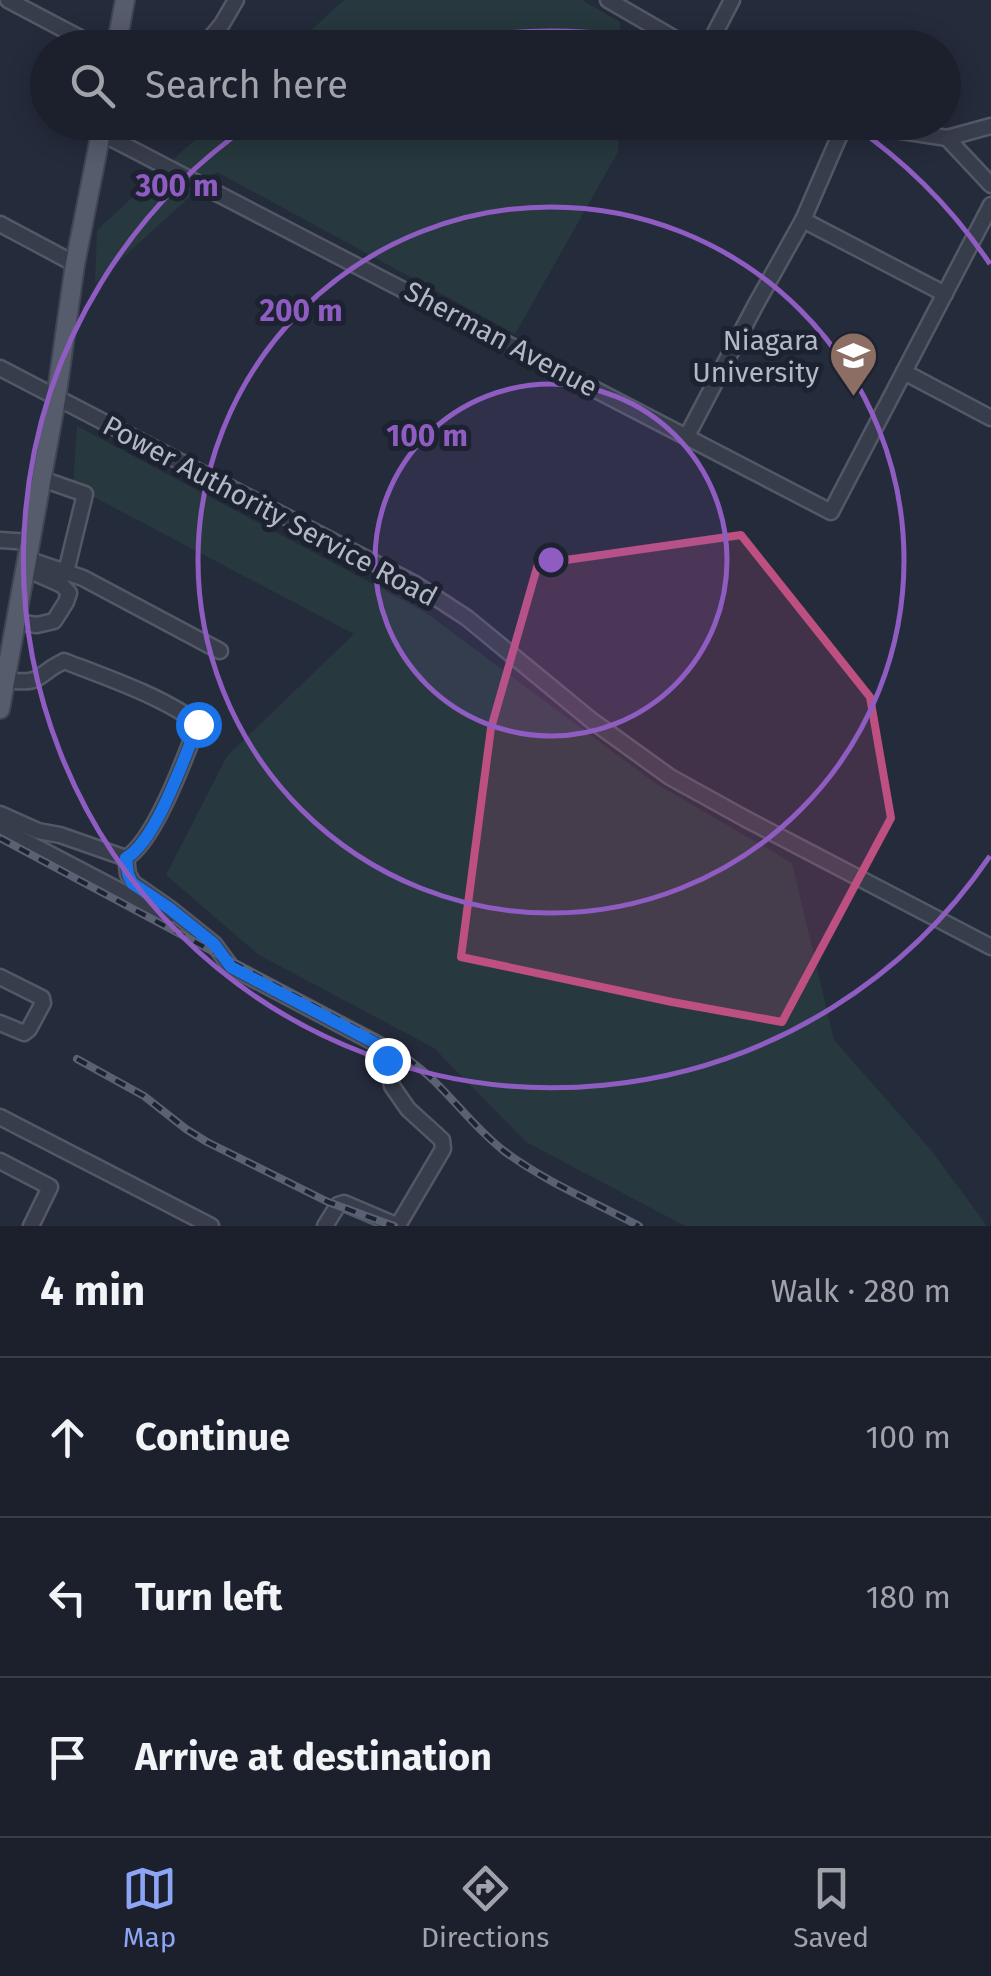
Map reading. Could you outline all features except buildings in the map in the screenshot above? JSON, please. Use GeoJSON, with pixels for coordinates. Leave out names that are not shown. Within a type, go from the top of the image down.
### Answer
{"type":"FeatureCollection","features":[{"type":"Feature","properties":{"kind":"main road"},"geometry":{"type":"LineString","coordinates":[[119,30],[124,0]]}},
{"type":"Feature","properties":{"kind":"main road"},"geometry":{"type":"LineString","coordinates":[[0,709],[100,140]]}},
{"type":"Feature","properties":{"kind":"main road"},"geometry":{"type":"LineString","coordinates":[[0,658],[26,564]]}},
{"type":"Feature","properties":{"kind":"street"},"geometry":{"type":"LineString","coordinates":[[8,0],[65,30]]}},
{"type":"Feature","properties":{"kind":"street"},"geometry":{"type":"LineString","coordinates":[[217,30],[236,0]]}},
{"type":"Feature","properties":{"kind":"street"},"geometry":{"type":"LineString","coordinates":[[608,0],[660,30]]}},
{"type":"Feature","properties":{"kind":"street"},"geometry":{"type":"LineString","coordinates":[[716,30],[732,0]]}},
{"type":"Feature","properties":{"kind":"street"},"geometry":{"type":"LineString","coordinates":[[961,134],[991,126]]}},
{"type":"Feature","properties":{"kind":"street","name":"Sherman Avenue"},"geometry":{"type":"LineString","coordinates":[[125,140],[831,512],[904,372]]}},
{"type":"Feature","properties":{"kind":"street"},"geometry":{"type":"LineString","coordinates":[[687,436],[804,220],[837,140]]}},
{"type":"Feature","properties":{"kind":"street"},"geometry":{"type":"LineString","coordinates":[[949,140],[991,185]]}},
{"type":"Feature","properties":{"kind":"street"},"geometry":{"type":"LineString","coordinates":[[991,205],[904,372],[991,418]]}},
{"type":"Feature","properties":{"kind":"street"},"geometry":{"type":"LineString","coordinates":[[804,220],[944,294]]}},
{"type":"Feature","properties":{"kind":"street"},"geometry":{"type":"LineString","coordinates":[[0,224],[76,264]]}},
{"type":"Feature","properties":{"kind":"street","name":"Power Authority Service Road"},"geometry":{"type":"LineString","coordinates":[[0,368],[415,584],[467,618],[602,729],[670,777],[991,947]]}},
{"type":"Feature","properties":{"kind":"street"},"geometry":{"type":"LineString","coordinates":[[42,479],[85,494],[66,572]]}},
{"type":"Feature","properties":{"kind":"street"},"geometry":{"type":"LineString","coordinates":[[0,540],[68,593],[54,621],[37,625],[16,622]]}},
{"type":"Feature","properties":{"kind":"street"},"geometry":{"type":"LineString","coordinates":[[26,564],[66,572],[116,594],[220,651]]}},
{"type":"Feature","properties":{"kind":"street"},"geometry":{"type":"LineString","coordinates":[[5,680],[30,683],[64,660],[110,678],[198,724],[151,833],[126,858]]}},
{"type":"Feature","properties":{"kind":"street"},"geometry":{"type":"LineString","coordinates":[[0,814],[38,831],[126,858]]}},
{"type":"Feature","properties":{"kind":"street"},"geometry":{"type":"LineString","coordinates":[[0,828],[172,918],[184,920]]}},
{"type":"Feature","properties":{"kind":"street"},"geometry":{"type":"LineString","coordinates":[[126,858],[132,883],[214,944],[231,967],[379,1045],[384,1050],[392,1086],[408,1108],[442,1140],[443,1149],[400,1222],[391,1223],[344,1202],[324,1226]]}},
{"type":"Feature","properties":{"kind":"street"},"geometry":{"type":"LineString","coordinates":[[0,976],[42,998],[43,1003],[24,1033],[0,1023]]}},
{"type":"Feature","properties":{"kind":"street"},"geometry":{"type":"LineString","coordinates":[[0,1117],[211,1226]]}},
{"type":"Feature","properties":{"kind":"street"},"geometry":{"type":"LineString","coordinates":[[0,1161],[50,1187],[31,1226]]}},
{"type":"Feature","properties":{"kind":"highlighted area"},"geometry":{"type":"Polygon","coordinates":[[[741,535],[870,697],[891,818],[782,1022],[461,957],[491,728],[538,564],[741,535]]]}},
{"type":"Feature","properties":{"kind":"shaded area"},"geometry":{"type":"Polygon","coordinates":[[[344,0],[582,0],[620,22],[620,30],[311,30],[344,0]]]}},
{"type":"Feature","properties":{"kind":"shaded area"},"geometry":{"type":"Polygon","coordinates":[[[195,140],[618,140],[618,152],[515,334],[217,172],[95,283],[97,230],[195,140]]]}},
{"type":"Feature","properties":{"kind":"shaded area"},"geometry":{"type":"Polygon","coordinates":[[[77,426],[425,612],[655,783],[792,863],[834,1040],[931,1150],[987,1226],[685,1226],[526,1142],[434,1048],[259,955],[166,875],[227,756],[354,634],[73,486],[77,426]]]}},
{"type":"Feature","properties":{"kind":"railway"},"geometry":{"type":"LineString","coordinates":[[0,838],[384,1044],[427,1074],[485,1134],[519,1162],[639,1226]]}},
{"type":"Feature","properties":{"kind":"railway"},"geometry":{"type":"LineString","coordinates":[[77,1059],[144,1096],[207,1142],[328,1202],[394,1226]]}},
{"type":"Feature","properties":{"kind":"place","name":"Niagara University"},"geometry":{"type":"Point","coordinates":[854,398]}},
{"type":"Feature","properties":{"kind":"route"},"geometry":{"type":"LineString","coordinates":[[198,724],[151,833],[126,858],[132,883],[214,944],[231,967],[379,1045],[387,1060]]}}]}
